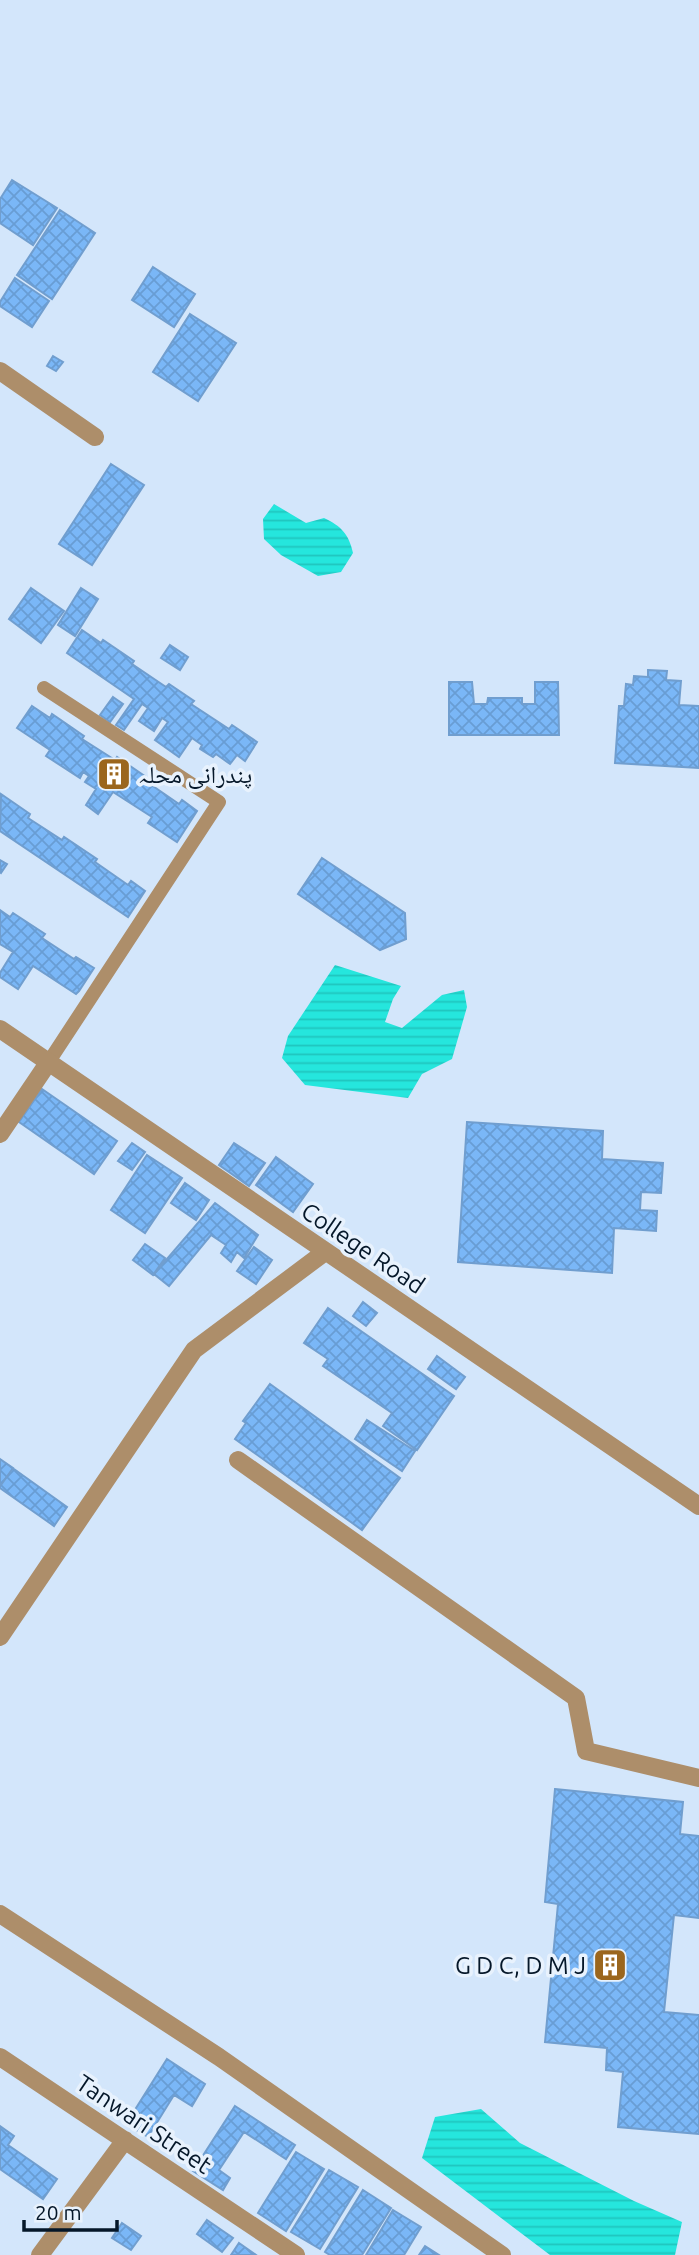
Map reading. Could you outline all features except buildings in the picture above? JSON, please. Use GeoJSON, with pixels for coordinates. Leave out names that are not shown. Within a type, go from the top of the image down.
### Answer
{"type":"FeatureCollection","features":[{"type":"Feature","properties":{"kind":"street"},"geometry":{"type":"LineString","coordinates":[[0,371],[95,437]]}},
{"type":"Feature","properties":{"kind":"street","name":"College Road"},"geometry":{"type":"LineString","coordinates":[[0,1029],[699,1506]]}},
{"type":"Feature","properties":{"kind":"street"},"geometry":{"type":"LineString","coordinates":[[0,1133],[48,1063]]}},
{"type":"Feature","properties":{"kind":"street"},"geometry":{"type":"LineString","coordinates":[[0,1637],[194,1350],[325,1252]]}},
{"type":"Feature","properties":{"kind":"street"},"geometry":{"type":"LineString","coordinates":[[238,1460],[576,1698],[586,1751],[699,1779]]}},
{"type":"Feature","properties":{"kind":"street"},"geometry":{"type":"LineString","coordinates":[[0,1914],[219,2057],[502,2255]]}},
{"type":"Feature","properties":{"kind":"street","name":"Tanwari Street"},"geometry":{"type":"LineString","coordinates":[[0,2057],[296,2255]]}},
{"type":"Feature","properties":{"kind":"street"},"geometry":{"type":"LineString","coordinates":[[40,2255],[125,2140]]}},
{"type":"Feature","properties":{"kind":"lane"},"geometry":{"type":"LineString","coordinates":[[44,688],[219,802],[48,1063]]}},
{"type":"Feature","properties":{"kind":"shaded area"},"geometry":{"type":"Polygon","coordinates":[[[274,504],[306,523],[324,518],[343,531],[353,553],[341,572],[318,576],[281,555],[264,539],[263,519],[274,504]]]}},
{"type":"Feature","properties":{"kind":"shaded area"},"geometry":{"type":"Polygon","coordinates":[[[335,965],[401,986],[385,1022],[402,1028],[442,995],[464,990],[467,1007],[452,1059],[422,1074],[408,1098],[305,1085],[282,1058],[288,1036],[335,965]]]}},
{"type":"Feature","properties":{"kind":"shaded area"},"geometry":{"type":"Polygon","coordinates":[[[481,2109],[520,2143],[634,2201],[682,2222],[675,2255],[550,2255],[422,2158],[435,2117],[481,2109]]]}},
{"type":"Feature","properties":{"kind":"place","name":"پندرانی محلہ"},"geometry":{"type":"Point","coordinates":[114,774]}},
{"type":"Feature","properties":{"kind":"place","name":"G D C, D M J"},"geometry":{"type":"Point","coordinates":[610,1965]}}]}
